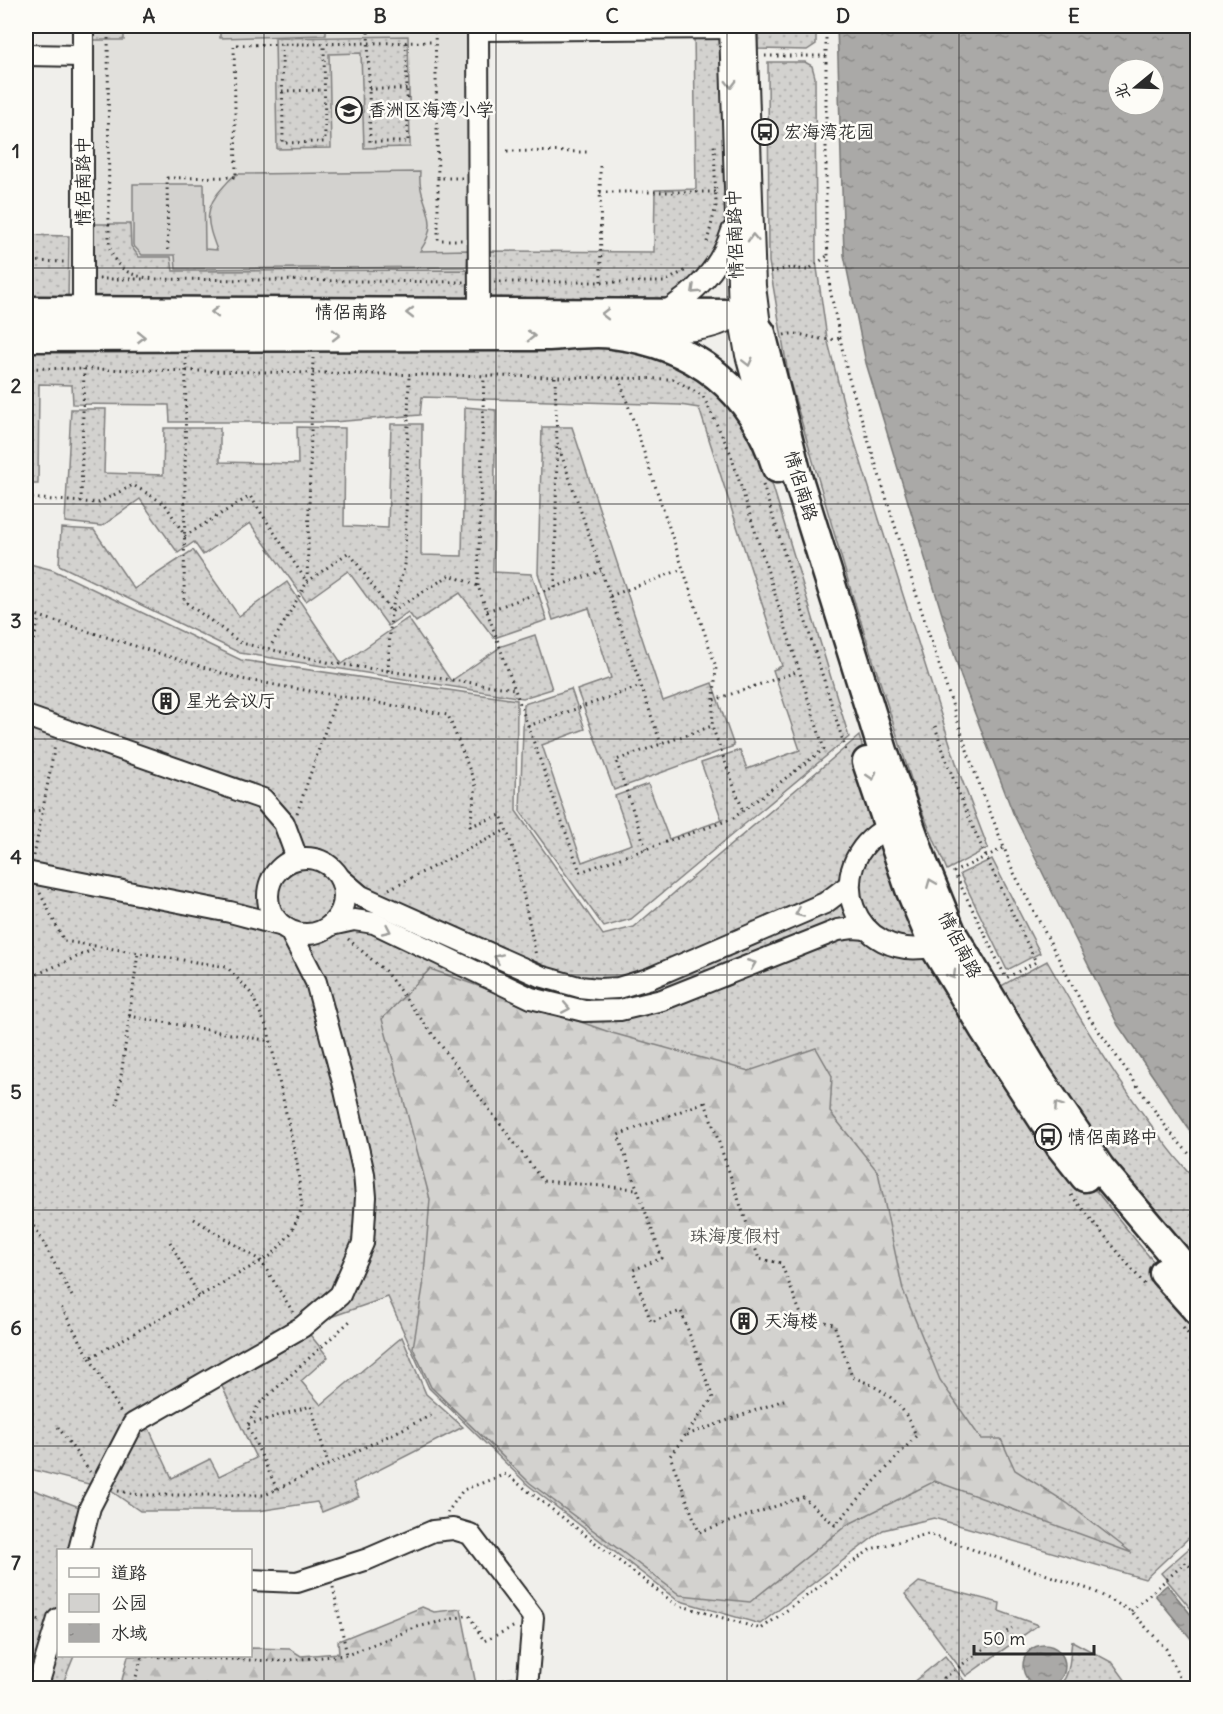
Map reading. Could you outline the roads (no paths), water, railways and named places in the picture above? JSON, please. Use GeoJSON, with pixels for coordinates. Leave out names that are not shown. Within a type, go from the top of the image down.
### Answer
{"type":"FeatureCollection","features":[{"type":"Feature","properties":{"kind":"highway","name":"情侣南路"},"geometry":{"type":"LineString","coordinates":[[26,337],[83,324],[479,313],[662,314],[747,305],[754,324],[761,333],[798,479],[883,751],[923,863],[951,932],[1038,1077],[1100,1168],[1197,1284]]}},
{"type":"Feature","properties":{"kind":"highway","name":"情侣南路"},"geometry":{"type":"LineString","coordinates":[[26,311],[83,324],[549,336],[612,334],[672,348],[707,366],[730,387],[768,439],[888,827],[934,946],[984,1029],[1061,1147],[1142,1248],[1190,1319]]}},
{"type":"Feature","properties":{"kind":"street","name":"情侣南路中"},"geometry":{"type":"LineString","coordinates":[[83,26],[83,324]]}},
{"type":"Feature","properties":{"kind":"street","name":"情侣南路中"},"geometry":{"type":"LineString","coordinates":[[735,26],[734,223],[747,305]]}},
{"type":"Feature","properties":{"kind":"street","name":"情侣南路中"},"geometry":{"type":"LineString","coordinates":[[735,26],[747,56],[746,355],[768,439]]}},
{"type":"Feature","properties":{"kind":"street"},"geometry":{"type":"LineString","coordinates":[[479,313],[478,28],[735,26]]}},
{"type":"Feature","properties":{"kind":"street"},"geometry":{"type":"LineString","coordinates":[[26,55],[83,56]]}},
{"type":"Feature","properties":{"kind":"street"},"geometry":{"type":"LineString","coordinates":[[662,314],[686,298],[705,281],[725,251],[734,223]]}},
{"type":"Feature","properties":{"kind":"street"},"geometry":{"type":"LineString","coordinates":[[612,334],[707,329],[722,325],[747,305]]}},
{"type":"Feature","properties":{"kind":"street"},"geometry":{"type":"LineString","coordinates":[[26,716],[249,792],[272,806],[289,835],[297,858]]}},
{"type":"Feature","properties":{"kind":"street"},"geometry":{"type":"LineString","coordinates":[[888,827],[877,833],[860,850],[854,861],[849,885],[854,909],[867,929],[887,944],[910,949],[934,946]]}},
{"type":"Feature","properties":{"kind":"street"},"geometry":{"type":"LineString","coordinates":[[230,912],[255,905],[268,893],[277,870],[297,858],[323,861],[341,879],[369,900],[540,976],[579,987],[618,988],[633,984],[825,903],[849,885]]}},
{"type":"Feature","properties":{"kind":"street"},"geometry":{"type":"LineString","coordinates":[[28,872],[230,912],[301,934],[354,920],[374,923],[531,998],[584,1011],[639,1006],[838,930],[867,929]]}},
{"type":"Feature","properties":{"kind":"street"},"geometry":{"type":"LineString","coordinates":[[80,1549],[90,1507],[133,1424],[302,1327],[340,1295],[363,1243],[366,1197],[364,1174],[316,982],[316,947],[327,928],[343,909],[344,889],[341,879]]}},
{"type":"Feature","properties":{"kind":"street"},"geometry":{"type":"LineString","coordinates":[[268,893],[271,912],[286,929],[316,982]]}},
{"type":"Feature","properties":{"kind":"street"},"geometry":{"type":"LineString","coordinates":[[252,1580],[297,1582],[368,1559],[434,1531],[453,1529],[470,1533],[533,1617],[527,1689]]}},
{"type":"Feature","properties":{"kind":"street"},"geometry":{"type":"LineString","coordinates":[[37,1689],[57,1622]]}},
{"type":"Feature","properties":{"kind":"water"},"geometry":{"type":"Polygon","coordinates":[[[837,26],[1197,26],[1197,1141],[1118,1025],[1013,813],[961,677],[866,363],[844,255],[837,26]]]}},
{"type":"Feature","properties":{"kind":"water"},"geometry":{"type":"Polygon","coordinates":[[[1167,1585],[1197,1622],[1197,1636],[1192,1640],[1155,1595],[1167,1585]]]}},
{"type":"Feature","properties":{"kind":"water"},"geometry":{"type":"Polygon","coordinates":[[[1044,1645],[1052,1646],[1059,1651],[1064,1658],[1064,1674],[1059,1681],[1052,1686],[1044,1687],[1036,1686],[1029,1681],[1024,1674],[1023,1666],[1024,1658],[1029,1651],[1036,1646],[1044,1645]]]}},
{"type":"Feature","properties":{"kind":"place","name":"香洲区海湾小学"},"geometry":{"type":"Point","coordinates":[349,110]}},
{"type":"Feature","properties":{"kind":"place","name":"宏海湾花园"},"geometry":{"type":"Point","coordinates":[765,132]}},
{"type":"Feature","properties":{"kind":"place","name":"星光会议厅"},"geometry":{"type":"Point","coordinates":[166,701]}},
{"type":"Feature","properties":{"kind":"place","name":"情侣南路中"},"geometry":{"type":"Point","coordinates":[1048,1137]}},
{"type":"Feature","properties":{"kind":"place","name":"天海楼"},"geometry":{"type":"Point","coordinates":[744,1321]}},
{"type":"Feature","properties":{"kind":"park label","name":"珠海度假村"},"geometry":{"type":"Point","coordinates":[735,1236]}}]}
